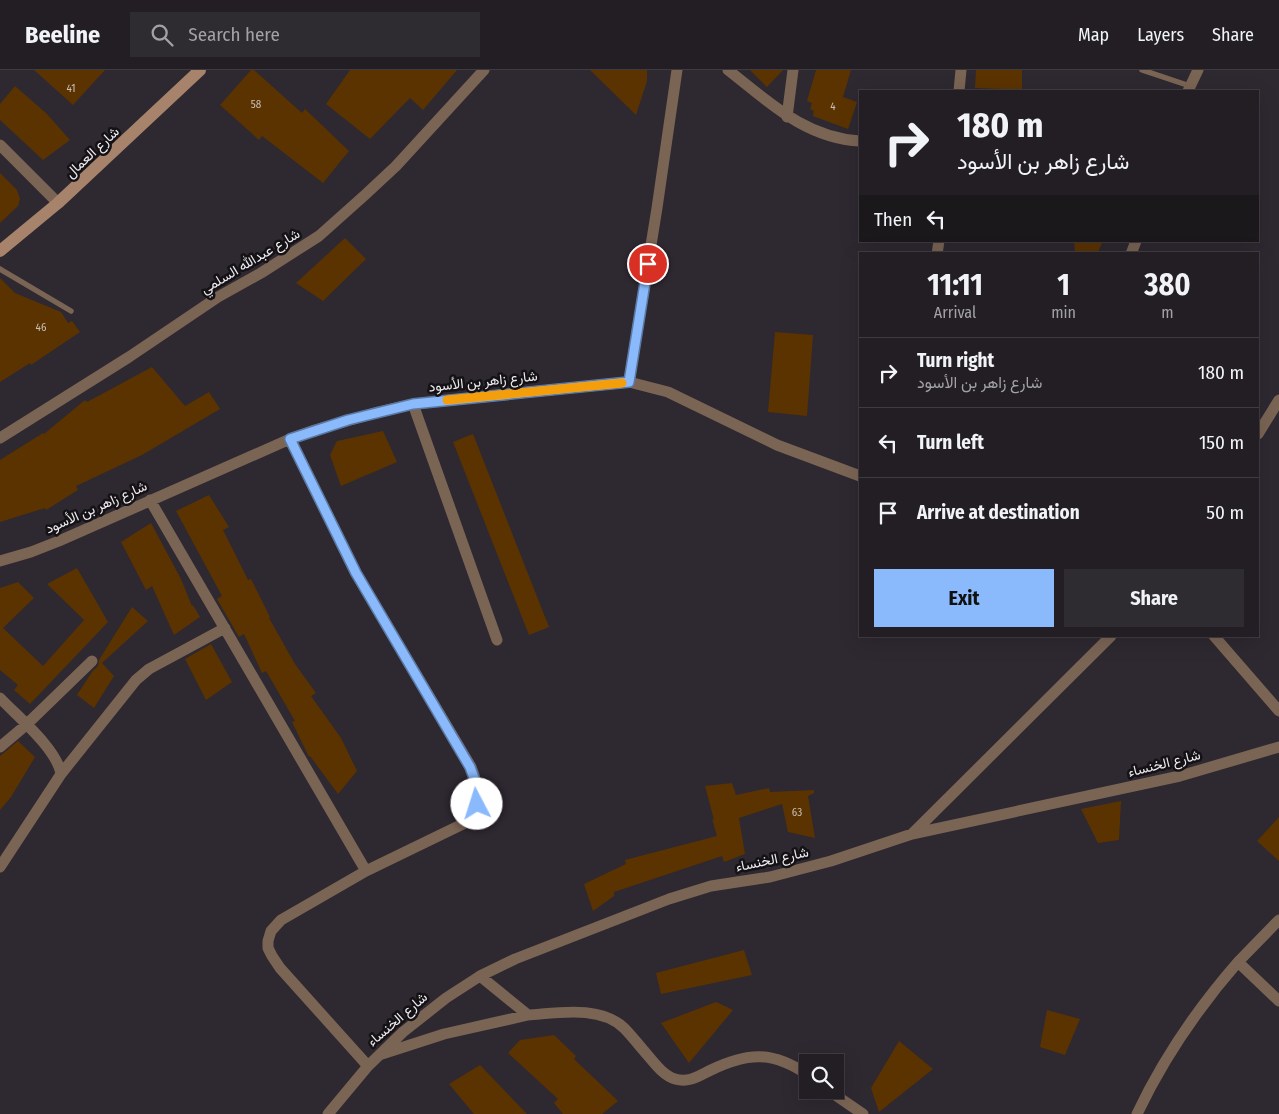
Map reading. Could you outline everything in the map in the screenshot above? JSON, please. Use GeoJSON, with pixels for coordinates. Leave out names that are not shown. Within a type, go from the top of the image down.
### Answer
{"type":"FeatureCollection","features":[{"type":"Feature","properties":{"kind":"street","name":"شارع العمال"},"geometry":{"type":"LineString","coordinates":[[0,250],[58,203],[200,70]]}},
{"type":"Feature","properties":{"kind":"street","name":"شارع عبدالله السلمي"},"geometry":{"type":"LineString","coordinates":[[0,438],[190,315],[319,236],[396,166],[484,70]]}},
{"type":"Feature","properties":{"kind":"street"},"geometry":{"type":"LineString","coordinates":[[629,382],[677,70]]}},
{"type":"Feature","properties":{"kind":"street"},"geometry":{"type":"LineString","coordinates":[[728,70],[787,117],[813,131],[859,141]]}},
{"type":"Feature","properties":{"kind":"street"},"geometry":{"type":"LineString","coordinates":[[787,117],[793,70]]}},
{"type":"Feature","properties":{"kind":"street"},"geometry":{"type":"LineString","coordinates":[[958,90],[961,70]]}},
{"type":"Feature","properties":{"kind":"street"},"geometry":{"type":"LineString","coordinates":[[1189,89],[1198,70]]}},
{"type":"Feature","properties":{"kind":"street"},"geometry":{"type":"LineString","coordinates":[[0,145],[58,203]]}},
{"type":"Feature","properties":{"kind":"street","name":"شارع زاهر بن الأسود"},"geometry":{"type":"LineString","coordinates":[[0,561],[59,541],[290,439],[348,420],[413,404],[629,382],[668,392],[777,445],[859,476]]}},
{"type":"Feature","properties":{"kind":"street"},"geometry":{"type":"LineString","coordinates":[[1259,432],[1279,400]]}},
{"type":"Feature","properties":{"kind":"street"},"geometry":{"type":"LineString","coordinates":[[413,404],[497,640]]}},
{"type":"Feature","properties":{"kind":"street"},"geometry":{"type":"LineString","coordinates":[[290,439],[356,573],[470,767],[477,786],[477,804],[474,814],[467,822],[366,871],[281,920],[271,931],[268,948],[280,968],[368,1066]]}},
{"type":"Feature","properties":{"kind":"street"},"geometry":{"type":"LineString","coordinates":[[150,500],[366,871]]}},
{"type":"Feature","properties":{"kind":"street"},"geometry":{"type":"LineString","coordinates":[[0,867],[61,774],[136,680],[148,669],[225,628]]}},
{"type":"Feature","properties":{"kind":"street"},"geometry":{"type":"LineString","coordinates":[[912,834],[1110,637]]}},
{"type":"Feature","properties":{"kind":"street"},"geometry":{"type":"LineString","coordinates":[[1215,637],[1279,711]]}},
{"type":"Feature","properties":{"kind":"street"},"geometry":{"type":"LineString","coordinates":[[0,748],[92,661]]}},
{"type":"Feature","properties":{"kind":"street"},"geometry":{"type":"LineString","coordinates":[[0,698],[50,751],[58,762],[61,774]]}},
{"type":"Feature","properties":{"kind":"street","name":"شارع الخنساء"},"geometry":{"type":"LineString","coordinates":[[328,1114],[368,1066],[426,1012],[480,976],[515,959],[690,891],[770,877],[831,861],[912,834],[1172,778],[1279,747]]}},
{"type":"Feature","properties":{"kind":"street"},"geometry":{"type":"LineString","coordinates":[[1137,1114],[1156,1076],[1206,999],[1238,962],[1279,920]]}},
{"type":"Feature","properties":{"kind":"street"},"geometry":{"type":"LineString","coordinates":[[1238,962],[1279,1001]]}},
{"type":"Feature","properties":{"kind":"street"},"geometry":{"type":"LineString","coordinates":[[480,976],[528,1015]]}},
{"type":"Feature","properties":{"kind":"street"},"geometry":{"type":"LineString","coordinates":[[379,1055],[444,1034],[528,1015],[584,1013],[598,1015],[623,1027],[663,1072],[674,1079],[693,1080],[721,1065],[737,1059],[757,1056],[770,1057],[799,1071]]}},
{"type":"Feature","properties":{"kind":"street"},"geometry":{"type":"LineString","coordinates":[[841,1099],[863,1114]]}},
{"type":"Feature","properties":{"kind":"lane"},"geometry":{"type":"LineString","coordinates":[[1142,70],[1189,89]]}},
{"type":"Feature","properties":{"kind":"lane"},"geometry":{"type":"LineString","coordinates":[[0,269],[71,311]]}},
{"type":"Feature","properties":{"kind":"building"},"geometry":{"type":"Polygon","coordinates":[[[34,70],[105,70],[73,105],[34,70]]]}},
{"type":"Feature","properties":{"kind":"building"},"geometry":{"type":"Polygon","coordinates":[[[251,70],[254,70],[302,113],[305,109],[349,151],[323,183],[262,136],[259,140],[220,105],[251,70]]]}},
{"type":"Feature","properties":{"kind":"building"},"geometry":{"type":"Polygon","coordinates":[[[350,70],[457,70],[423,110],[410,98],[370,139],[326,104],[350,70]]]}},
{"type":"Feature","properties":{"kind":"building"},"geometry":{"type":"Polygon","coordinates":[[[590,70],[647,70],[647,81],[636,115],[590,70]]]}},
{"type":"Feature","properties":{"kind":"building"},"geometry":{"type":"Polygon","coordinates":[[[750,70],[783,70],[767,87],[750,70]]]}},
{"type":"Feature","properties":{"kind":"building"},"geometry":{"type":"Polygon","coordinates":[[[816,70],[851,70],[843,97],[857,102],[848,129],[813,116],[814,111],[810,109],[812,103],[807,101],[816,70]]]}},
{"type":"Feature","properties":{"kind":"building"},"geometry":{"type":"Polygon","coordinates":[[[976,70],[1022,70],[1022,90],[975,88],[976,70]]]}},
{"type":"Feature","properties":{"kind":"building"},"geometry":{"type":"Polygon","coordinates":[[[15,86],[47,114],[70,140],[43,160],[0,120],[0,104],[15,86]]]}},
{"type":"Feature","properties":{"kind":"building"},"geometry":{"type":"Polygon","coordinates":[[[0,173],[17,190],[20,199],[18,206],[0,223],[0,173]]]}},
{"type":"Feature","properties":{"kind":"building"},"geometry":{"type":"Polygon","coordinates":[[[345,238],[366,259],[323,301],[296,283],[345,238]]]}},
{"type":"Feature","properties":{"kind":"building"},"geometry":{"type":"Polygon","coordinates":[[[1074,242],[1103,242],[1098,252],[1075,252],[1074,242]]]}},
{"type":"Feature","properties":{"kind":"building"},"geometry":{"type":"Polygon","coordinates":[[[0,278],[15,293],[61,312],[68,323],[72,321],[80,332],[31,365],[30,363],[0,382],[0,278]]]}},
{"type":"Feature","properties":{"kind":"building"},"geometry":{"type":"Polygon","coordinates":[[[775,332],[813,335],[807,416],[768,412],[775,332]]]}},
{"type":"Feature","properties":{"kind":"building"},"geometry":{"type":"Polygon","coordinates":[[[152,367],[185,406],[209,392],[220,409],[142,455],[76,486],[78,490],[46,510],[45,508],[0,522],[0,460],[44,434],[85,400],[87,402],[152,367]]]}},
{"type":"Feature","properties":{"kind":"building"},"geometry":{"type":"Polygon","coordinates":[[[383,431],[397,462],[341,486],[330,455],[337,441],[383,431]]]}},
{"type":"Feature","properties":{"kind":"building"},"geometry":{"type":"Polygon","coordinates":[[[473,434],[549,627],[529,635],[453,442],[473,434]]]}},
{"type":"Feature","properties":{"kind":"building"},"geometry":{"type":"Polygon","coordinates":[[[209,495],[229,527],[223,530],[248,580],[251,579],[269,618],[295,664],[316,693],[311,696],[341,738],[357,771],[338,794],[309,757],[292,722],[295,721],[266,671],[262,673],[244,634],[239,637],[217,599],[222,596],[176,511],[209,495]]]}},
{"type":"Feature","properties":{"kind":"building"},"geometry":{"type":"Polygon","coordinates":[[[151,523],[181,579],[192,606],[200,617],[174,635],[152,586],[146,590],[121,542],[151,523]]]}},
{"type":"Feature","properties":{"kind":"building"},"geometry":{"type":"Polygon","coordinates":[[[77,568],[108,622],[30,704],[14,690],[18,685],[0,670],[0,588],[18,582],[34,598],[3,628],[43,666],[84,620],[47,584],[77,568]]]}},
{"type":"Feature","properties":{"kind":"building"},"geometry":{"type":"Polygon","coordinates":[[[132,607],[148,621],[102,663],[114,676],[94,708],[77,695],[98,666],[99,660],[132,607]]]}},
{"type":"Feature","properties":{"kind":"building"},"geometry":{"type":"Polygon","coordinates":[[[211,644],[232,682],[206,700],[185,659],[211,644]]]}},
{"type":"Feature","properties":{"kind":"building"},"geometry":{"type":"Polygon","coordinates":[[[18,741],[35,757],[11,797],[0,810],[0,756],[18,741]]]}},
{"type":"Feature","properties":{"kind":"building"},"geometry":{"type":"Polygon","coordinates":[[[732,783],[736,795],[769,788],[770,792],[814,790],[814,793],[808,796],[815,838],[788,832],[782,804],[739,818],[745,854],[724,862],[722,856],[614,892],[614,896],[593,911],[584,884],[626,864],[625,860],[717,836],[705,786],[732,783]]]}},
{"type":"Feature","properties":{"kind":"building"},"geometry":{"type":"Polygon","coordinates":[[[1121,801],[1119,840],[1098,843],[1081,809],[1121,801]]]}},
{"type":"Feature","properties":{"kind":"building"},"geometry":{"type":"Polygon","coordinates":[[[1279,817],[1279,861],[1257,841],[1279,817]]]}},
{"type":"Feature","properties":{"kind":"building"},"geometry":{"type":"Polygon","coordinates":[[[744,950],[752,975],[661,994],[656,973],[744,950]]]}},
{"type":"Feature","properties":{"kind":"building"},"geometry":{"type":"Polygon","coordinates":[[[716,1002],[733,1010],[689,1063],[661,1023],[716,1002]]]}},
{"type":"Feature","properties":{"kind":"building"},"geometry":{"type":"Polygon","coordinates":[[[1047,1010],[1080,1019],[1065,1055],[1040,1047],[1047,1010]]]}},
{"type":"Feature","properties":{"kind":"building"},"geometry":{"type":"Polygon","coordinates":[[[554,1035],[576,1056],[574,1059],[618,1101],[602,1114],[563,1114],[554,1103],[558,1099],[508,1053],[520,1040],[554,1035]]]}},
{"type":"Feature","properties":{"kind":"building"},"geometry":{"type":"Polygon","coordinates":[[[899,1041],[933,1069],[879,1112],[871,1088],[899,1041]]]}},
{"type":"Feature","properties":{"kind":"building"},"geometry":{"type":"Polygon","coordinates":[[[480,1065],[527,1114],[474,1114],[449,1084],[480,1065]]]}},
{"type":"Feature","properties":{"kind":"slow traffic"},"geometry":{"type":"LineString","coordinates":[[447,400],[622,383]]}},
{"type":"Feature","properties":{"kind":"route"},"geometry":{"type":"LineString","coordinates":[[477,804],[477,786],[470,767],[356,573],[290,439],[348,420],[413,404],[629,382],[648,264]]}}]}
